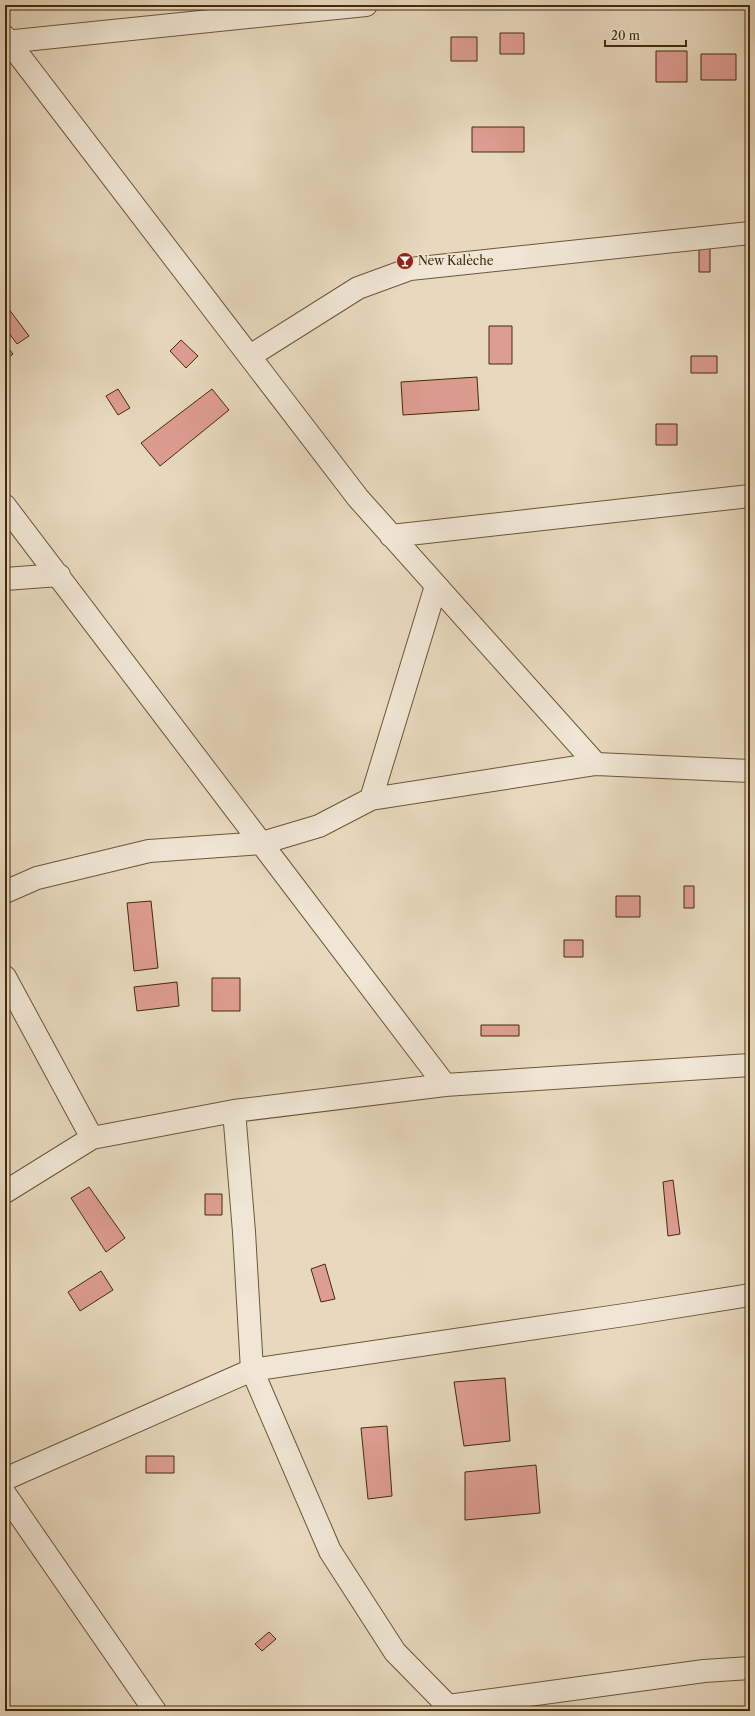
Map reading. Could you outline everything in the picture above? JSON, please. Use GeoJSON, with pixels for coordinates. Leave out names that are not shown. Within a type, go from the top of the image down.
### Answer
{"type":"FeatureCollection","features":[{"type":"Feature","properties":{"kind":"street"},"geometry":{"type":"LineString","coordinates":[[6,40],[366,5]]}},
{"type":"Feature","properties":{"kind":"street"},"geometry":{"type":"LineString","coordinates":[[6,40],[358,498],[596,764]]}},
{"type":"Feature","properties":{"kind":"street"},"geometry":{"type":"LineString","coordinates":[[250,356],[358,288],[410,269],[750,232]]}},
{"type":"Feature","properties":{"kind":"street"},"geometry":{"type":"LineString","coordinates":[[391,536],[750,496]]}},
{"type":"Feature","properties":{"kind":"street"},"geometry":{"type":"LineString","coordinates":[[5,506],[446,1085]]}},
{"type":"Feature","properties":{"kind":"street"},"geometry":{"type":"LineString","coordinates":[[5,579],[59,575]]}},
{"type":"Feature","properties":{"kind":"street"},"geometry":{"type":"LineString","coordinates":[[371,799],[436,586]]}},
{"type":"Feature","properties":{"kind":"street"},"geometry":{"type":"LineString","coordinates":[[5,892],[37,878],[149,851],[262,843],[319,826],[371,799],[596,764],[750,771]]}},
{"type":"Feature","properties":{"kind":"street"},"geometry":{"type":"LineString","coordinates":[[5,978],[92,1138]]}},
{"type":"Feature","properties":{"kind":"street"},"geometry":{"type":"LineString","coordinates":[[5,1192],[92,1138],[234,1111],[446,1085],[750,1065]]}},
{"type":"Feature","properties":{"kind":"street"},"geometry":{"type":"LineString","coordinates":[[234,1111],[244,1232],[252,1370],[330,1551],[395,1652],[449,1709],[704,1671],[750,1668]]}},
{"type":"Feature","properties":{"kind":"street"},"geometry":{"type":"LineString","coordinates":[[5,1478],[252,1370],[750,1295]]}},
{"type":"Feature","properties":{"kind":"street"},"geometry":{"type":"LineString","coordinates":[[5,1494],[156,1711]]}},
{"type":"Feature","properties":{"kind":"building"},"geometry":{"type":"Polygon","coordinates":[[[500,33],[524,33],[524,54],[500,54],[500,33]]]}},
{"type":"Feature","properties":{"kind":"building"},"geometry":{"type":"Polygon","coordinates":[[[451,37],[477,37],[477,61],[451,61],[451,37]]]}},
{"type":"Feature","properties":{"kind":"building"},"geometry":{"type":"Polygon","coordinates":[[[656,51],[687,51],[687,82],[656,82],[656,51]]]}},
{"type":"Feature","properties":{"kind":"building"},"geometry":{"type":"Polygon","coordinates":[[[701,54],[736,54],[736,80],[701,80],[701,54]]]}},
{"type":"Feature","properties":{"kind":"building"},"geometry":{"type":"Polygon","coordinates":[[[472,127],[524,127],[524,152],[472,152],[472,127]]]}},
{"type":"Feature","properties":{"kind":"building"},"geometry":{"type":"Polygon","coordinates":[[[699,248],[710,248],[710,272],[699,272],[699,248]]]}},
{"type":"Feature","properties":{"kind":"building"},"geometry":{"type":"Polygon","coordinates":[[[5,304],[29,336],[17,344],[5,328],[5,304]]]}},
{"type":"Feature","properties":{"kind":"building"},"geometry":{"type":"Polygon","coordinates":[[[489,326],[512,326],[512,364],[489,364],[489,326]]]}},
{"type":"Feature","properties":{"kind":"building"},"geometry":{"type":"Polygon","coordinates":[[[181,340],[198,356],[186,368],[170,351],[181,340]]]}},
{"type":"Feature","properties":{"kind":"building"},"geometry":{"type":"Polygon","coordinates":[[[5,344],[13,354],[5,360],[5,344]]]}},
{"type":"Feature","properties":{"kind":"building"},"geometry":{"type":"Polygon","coordinates":[[[691,356],[717,356],[717,373],[691,373],[691,356]]]}},
{"type":"Feature","properties":{"kind":"building"},"geometry":{"type":"Polygon","coordinates":[[[477,377],[479,410],[403,415],[401,382],[477,377]]]}},
{"type":"Feature","properties":{"kind":"building"},"geometry":{"type":"Polygon","coordinates":[[[118,389],[130,408],[118,415],[106,396],[118,389]]]}},
{"type":"Feature","properties":{"kind":"building"},"geometry":{"type":"Polygon","coordinates":[[[212,389],[229,410],[160,466],[141,443],[212,389]]]}},
{"type":"Feature","properties":{"kind":"building"},"geometry":{"type":"Polygon","coordinates":[[[656,424],[677,424],[677,445],[656,445],[656,424]]]}},
{"type":"Feature","properties":{"kind":"building"},"geometry":{"type":"Polygon","coordinates":[[[5,765],[9,795],[5,796],[5,765]]]}},
{"type":"Feature","properties":{"kind":"building"},"geometry":{"type":"Polygon","coordinates":[[[684,886],[694,886],[694,908],[684,908],[684,886]]]}},
{"type":"Feature","properties":{"kind":"building"},"geometry":{"type":"Polygon","coordinates":[[[616,896],[640,896],[640,917],[616,917],[616,896]]]}},
{"type":"Feature","properties":{"kind":"building"},"geometry":{"type":"Polygon","coordinates":[[[151,901],[158,968],[134,971],[127,903],[151,901]]]}},
{"type":"Feature","properties":{"kind":"building"},"geometry":{"type":"Polygon","coordinates":[[[564,940],[583,940],[583,957],[564,957],[564,940]]]}},
{"type":"Feature","properties":{"kind":"building"},"geometry":{"type":"Polygon","coordinates":[[[212,978],[240,978],[240,1011],[212,1011],[212,978]]]}},
{"type":"Feature","properties":{"kind":"building"},"geometry":{"type":"Polygon","coordinates":[[[177,982],[179,1006],[137,1011],[134,987],[177,982]]]}},
{"type":"Feature","properties":{"kind":"building"},"geometry":{"type":"Polygon","coordinates":[[[481,1025],[519,1025],[519,1036],[481,1036],[481,1025]]]}},
{"type":"Feature","properties":{"kind":"building"},"geometry":{"type":"Polygon","coordinates":[[[673,1180],[680,1234],[668,1236],[663,1182],[673,1180]]]}},
{"type":"Feature","properties":{"kind":"building"},"geometry":{"type":"Polygon","coordinates":[[[89,1187],[125,1238],[106,1252],[71,1198],[89,1187]]]}},
{"type":"Feature","properties":{"kind":"building"},"geometry":{"type":"Polygon","coordinates":[[[205,1194],[222,1194],[222,1215],[205,1215],[205,1194]]]}},
{"type":"Feature","properties":{"kind":"building"},"geometry":{"type":"Polygon","coordinates":[[[325,1264],[335,1299],[321,1302],[311,1269],[325,1264]]]}},
{"type":"Feature","properties":{"kind":"building"},"geometry":{"type":"Polygon","coordinates":[[[101,1271],[113,1290],[80,1311],[68,1292],[101,1271]]]}},
{"type":"Feature","properties":{"kind":"building"},"geometry":{"type":"Polygon","coordinates":[[[505,1378],[510,1441],[464,1446],[454,1382],[505,1378]]]}},
{"type":"Feature","properties":{"kind":"building"},"geometry":{"type":"Polygon","coordinates":[[[387,1426],[392,1496],[368,1499],[361,1428],[387,1426]]]}},
{"type":"Feature","properties":{"kind":"building"},"geometry":{"type":"Polygon","coordinates":[[[146,1456],[174,1456],[174,1473],[146,1473],[146,1456]]]}},
{"type":"Feature","properties":{"kind":"building"},"geometry":{"type":"Polygon","coordinates":[[[536,1465],[540,1513],[465,1520],[465,1472],[536,1465]]]}},
{"type":"Feature","properties":{"kind":"building"},"geometry":{"type":"Polygon","coordinates":[[[269,1632],[276,1639],[262,1651],[255,1644],[269,1632]]]}},
{"type":"Feature","properties":{"kind":"place","name":"New Kalèche"},"geometry":{"type":"Point","coordinates":[405,261]}}]}
